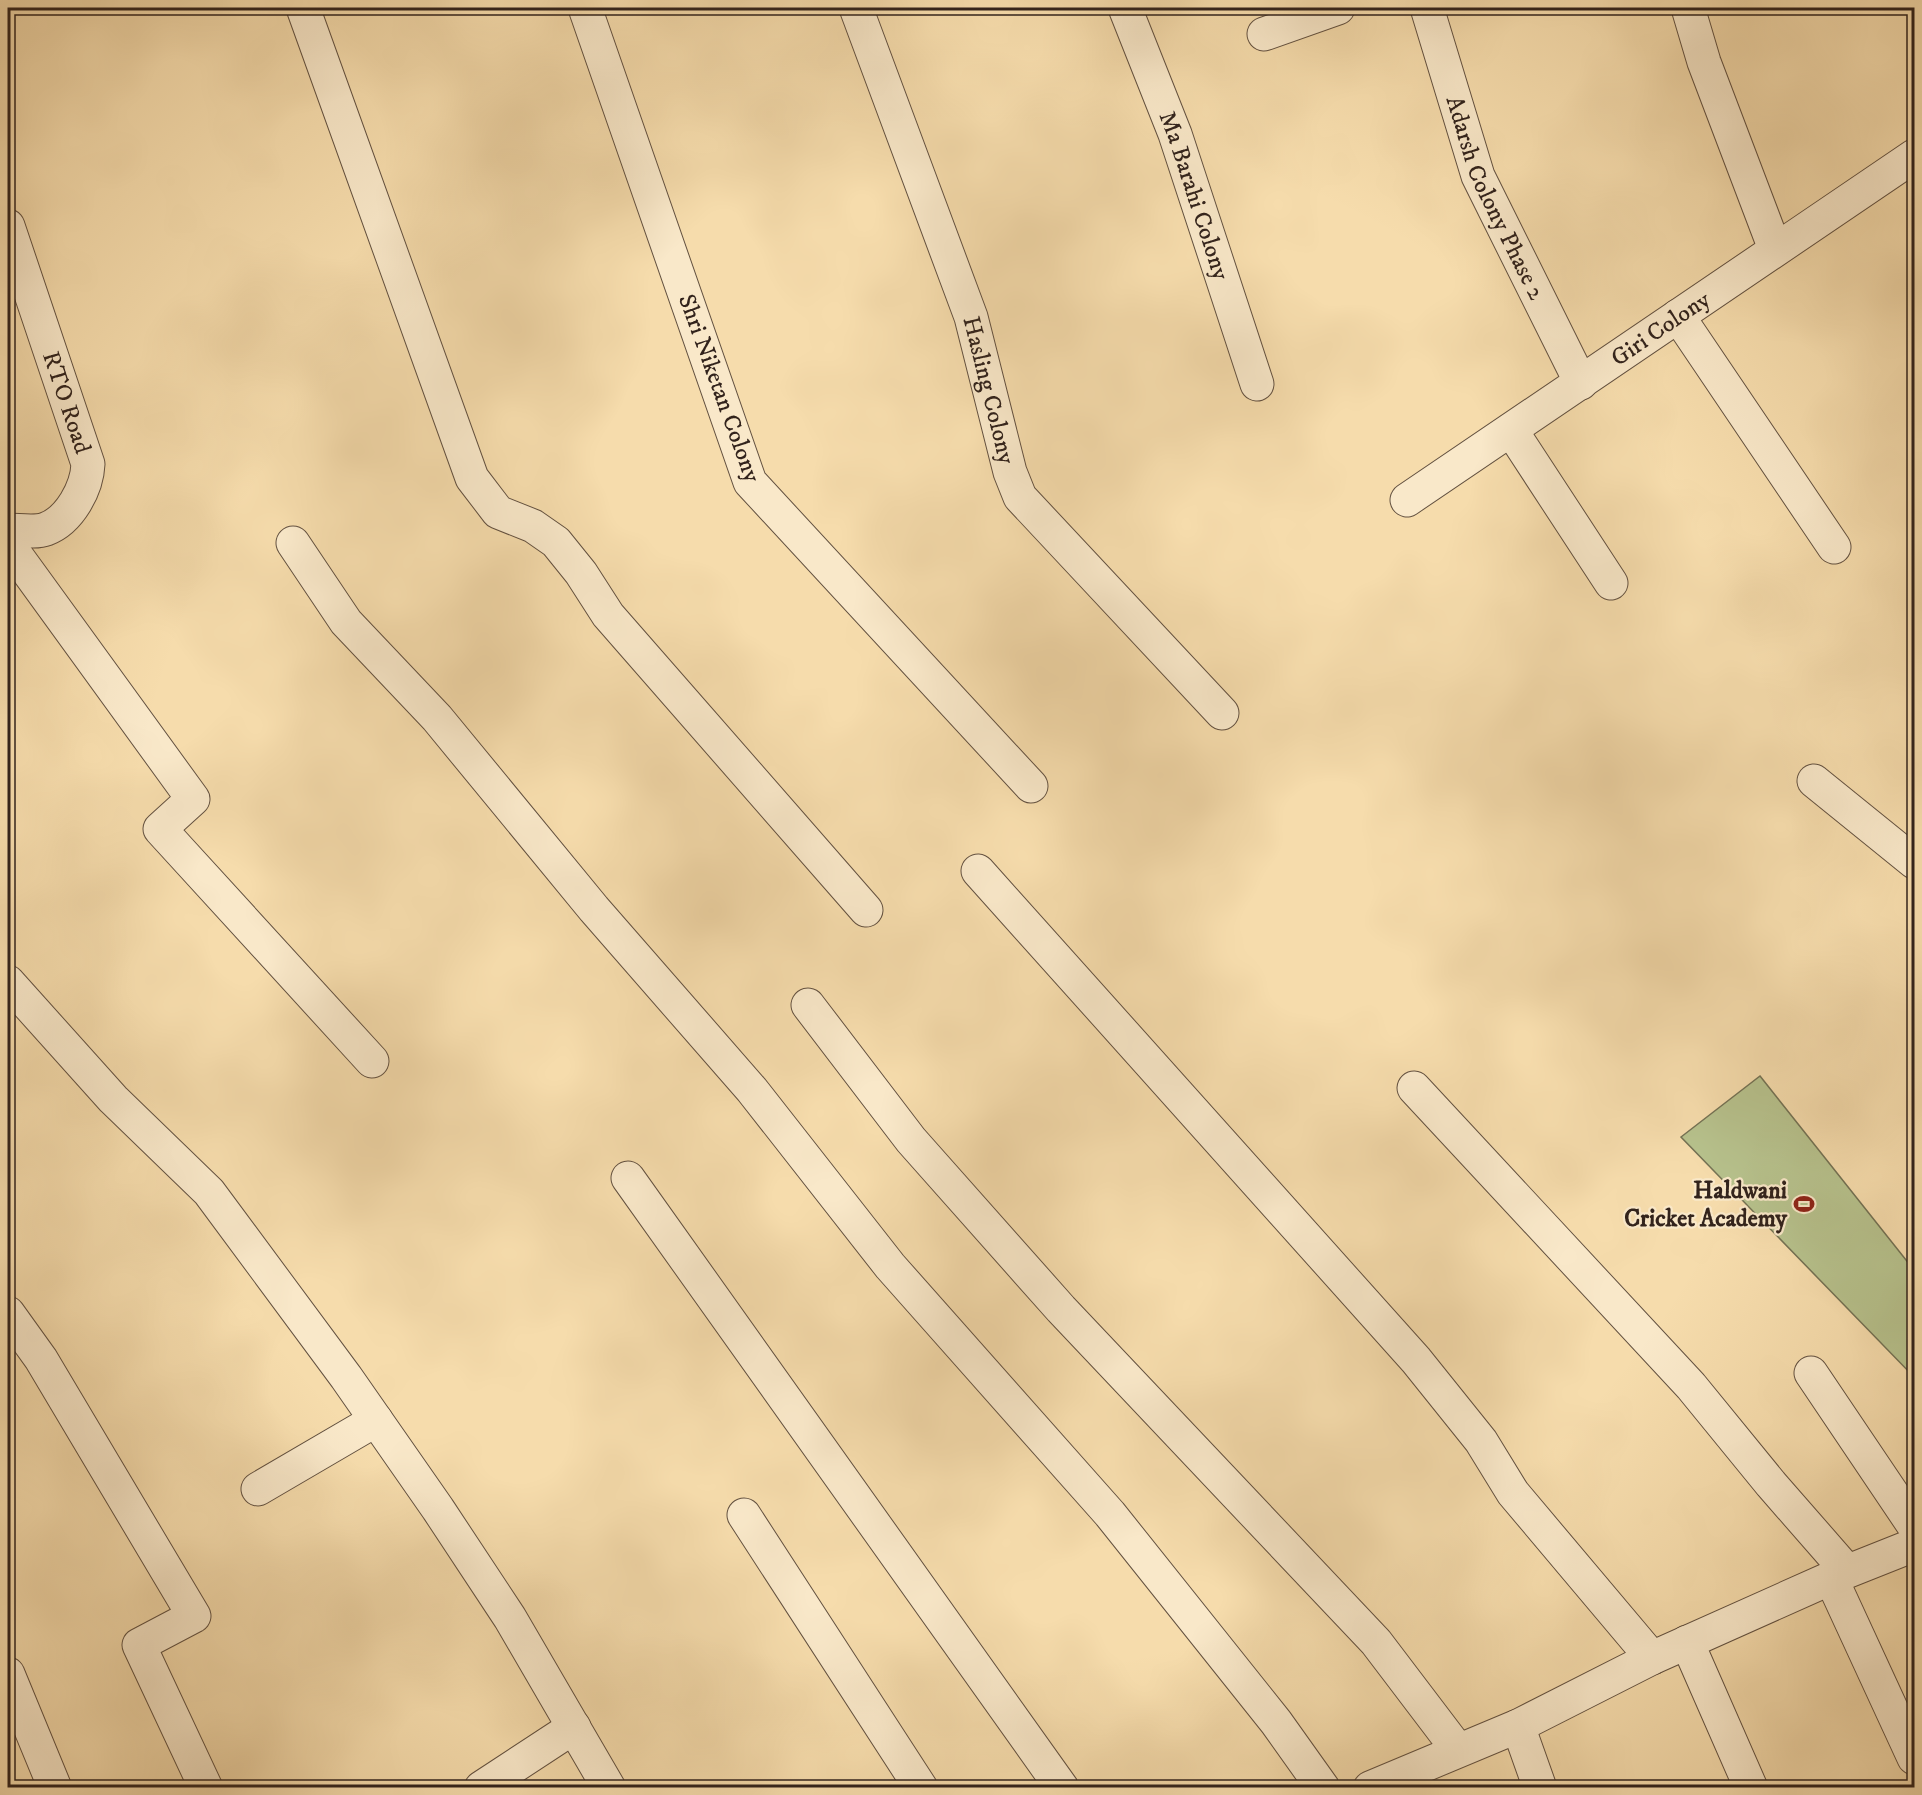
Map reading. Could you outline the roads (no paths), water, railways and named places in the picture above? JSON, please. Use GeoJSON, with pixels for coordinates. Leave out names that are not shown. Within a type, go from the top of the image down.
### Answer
{"type":"FeatureCollection","features":[{"type":"Feature","properties":{"kind":"street"},"geometry":{"type":"LineString","coordinates":[[303,8],[472,478],[498,512],[533,526],[556,542],[581,573],[608,615],[866,910]]}},
{"type":"Feature","properties":{"kind":"street","name":"Shri Niketan Colony"},"geometry":{"type":"LineString","coordinates":[[585,8],[750,482],[1031,786]]}},
{"type":"Feature","properties":{"kind":"street","name":"Hasling Colony"},"geometry":{"type":"LineString","coordinates":[[856,8],[971,317],[1010,472],[1020,497],[1222,713]]}},
{"type":"Feature","properties":{"kind":"street","name":"Ma Barahi Colony"},"geometry":{"type":"LineString","coordinates":[[1125,8],[1175,134],[1257,384]]}},
{"type":"Feature","properties":{"kind":"street"},"geometry":{"type":"LineString","coordinates":[[1264,34],[1338,8]]}},
{"type":"Feature","properties":{"kind":"street","name":"Adarsh Colony Phase 2"},"geometry":{"type":"LineString","coordinates":[[1427,8],[1478,176],[1581,383]]}},
{"type":"Feature","properties":{"kind":"street"},"geometry":{"type":"LineString","coordinates":[[1688,8],[1704,62],[1775,249]]}},
{"type":"Feature","properties":{"kind":"street","name":"Giri Colony"},"geometry":{"type":"LineString","coordinates":[[1407,500],[1914,156]]}},
{"type":"Feature","properties":{"kind":"street","name":"RTO Road"},"geometry":{"type":"LineString","coordinates":[[8,226],[88,464],[84,488],[60,521],[45,530],[8,530]]}},
{"type":"Feature","properties":{"kind":"street"},"geometry":{"type":"LineString","coordinates":[[1678,316],[1834,547]]}},
{"type":"Feature","properties":{"kind":"street"},"geometry":{"type":"LineString","coordinates":[[1511,430],[1611,583]]}},
{"type":"Feature","properties":{"kind":"street"},"geometry":{"type":"LineString","coordinates":[[293,543],[346,622],[437,718],[594,909],[752,1090],[890,1266],[1110,1514],[1276,1722],[1323,1788]]}},
{"type":"Feature","properties":{"kind":"street"},"geometry":{"type":"LineString","coordinates":[[8,544],[193,799],[160,829],[372,1061]]}},
{"type":"Feature","properties":{"kind":"street"},"geometry":{"type":"LineString","coordinates":[[1814,781],[1914,862]]}},
{"type":"Feature","properties":{"kind":"street"},"geometry":{"type":"LineString","coordinates":[[978,871],[1416,1360],[1481,1441],[1513,1493],[1652,1658]]}},
{"type":"Feature","properties":{"kind":"street"},"geometry":{"type":"LineString","coordinates":[[8,982],[113,1098],[209,1192],[376,1420],[438,1509],[510,1618],[609,1788]]}},
{"type":"Feature","properties":{"kind":"street"},"geometry":{"type":"LineString","coordinates":[[808,1005],[911,1140],[1061,1309],[1376,1642],[1458,1750]]}},
{"type":"Feature","properties":{"kind":"street"},"geometry":{"type":"LineString","coordinates":[[1414,1088],[1690,1386],[1771,1484],[1839,1574],[1914,1758]]}},
{"type":"Feature","properties":{"kind":"street"},"geometry":{"type":"LineString","coordinates":[[628,1178],[1062,1788]]}},
{"type":"Feature","properties":{"kind":"street"},"geometry":{"type":"LineString","coordinates":[[8,1313],[41,1359],[194,1616],[139,1645],[206,1788]]}},
{"type":"Feature","properties":{"kind":"street"},"geometry":{"type":"LineString","coordinates":[[1811,1373],[1914,1526]]}},
{"type":"Feature","properties":{"kind":"street"},"geometry":{"type":"LineString","coordinates":[[258,1489],[376,1420]]}},
{"type":"Feature","properties":{"kind":"street"},"geometry":{"type":"LineString","coordinates":[[744,1515],[921,1788]]}},
{"type":"Feature","properties":{"kind":"street"},"geometry":{"type":"LineString","coordinates":[[1370,1788],[1518,1725],[1652,1658],[1839,1574],[1914,1545]]}},
{"type":"Feature","properties":{"kind":"street"},"geometry":{"type":"LineString","coordinates":[[1687,1642],[1751,1788]]}},
{"type":"Feature","properties":{"kind":"street"},"geometry":{"type":"LineString","coordinates":[[8,1674],[54,1788]]}},
{"type":"Feature","properties":{"kind":"street"},"geometry":{"type":"LineString","coordinates":[[1518,1725],[1539,1788]]}},
{"type":"Feature","properties":{"kind":"street"},"geometry":{"type":"LineString","coordinates":[[481,1788],[574,1727]]}},
{"type":"Feature","properties":{"kind":"place","name":"Haldwani Cricket Academy"},"geometry":{"type":"Point","coordinates":[1804,1204]}}]}
